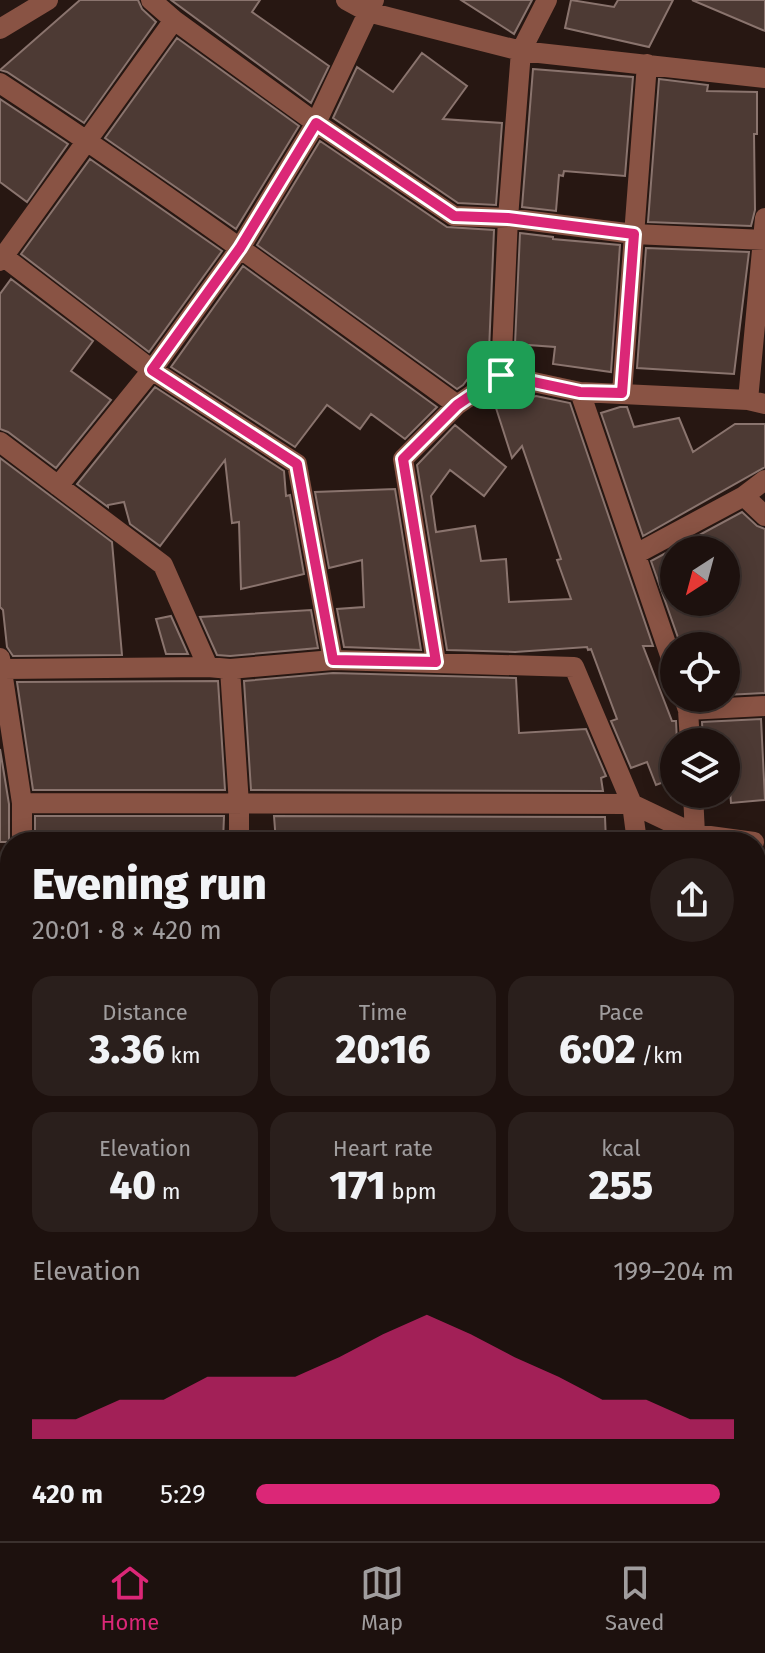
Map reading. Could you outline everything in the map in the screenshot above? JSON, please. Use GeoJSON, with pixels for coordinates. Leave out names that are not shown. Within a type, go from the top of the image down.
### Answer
{"type":"FeatureCollection","features":[{"type":"Feature","properties":{"kind":"street"},"geometry":{"type":"LineString","coordinates":[[0,29],[48,0]]}},
{"type":"Feature","properties":{"kind":"street"},"geometry":{"type":"LineString","coordinates":[[151,0],[316,123],[454,216],[508,218],[634,234],[764,240]]}},
{"type":"Feature","properties":{"kind":"street"},"geometry":{"type":"LineString","coordinates":[[346,0],[521,51],[765,78]]}},
{"type":"Feature","properties":{"kind":"street"},"geometry":{"type":"LineString","coordinates":[[501,375],[508,218],[521,51],[547,0]]}},
{"type":"Feature","properties":{"kind":"street"},"geometry":{"type":"LineString","coordinates":[[58,486],[152,370],[240,248],[316,123],[371,6]]}},
{"type":"Feature","properties":{"kind":"street"},"geometry":{"type":"LineString","coordinates":[[174,20],[1,257],[152,370],[297,464],[333,660]]}},
{"type":"Feature","properties":{"kind":"street"},"geometry":{"type":"LineString","coordinates":[[622,393],[647,64]]}},
{"type":"Feature","properties":{"kind":"street"},"geometry":{"type":"LineString","coordinates":[[0,83],[86,139],[457,405]]}},
{"type":"Feature","properties":{"kind":"street"},"geometry":{"type":"LineString","coordinates":[[436,662],[403,459],[457,405],[501,375],[580,392],[756,402],[765,218]]}},
{"type":"Feature","properties":{"kind":"street"},"geometry":{"type":"LineString","coordinates":[[580,392],[662,632]]}},
{"type":"Feature","properties":{"kind":"street"},"geometry":{"type":"LineString","coordinates":[[0,442],[163,565],[208,667]]}},
{"type":"Feature","properties":{"kind":"street"},"geometry":{"type":"LineString","coordinates":[[636,554],[744,496],[765,480]]}},
{"type":"Feature","properties":{"kind":"street"},"geometry":{"type":"LineString","coordinates":[[744,496],[765,516]]}},
{"type":"Feature","properties":{"kind":"street"},"geometry":{"type":"LineString","coordinates":[[22,832],[22,803],[4,716],[2,664],[230,669],[333,660],[574,667],[632,804],[636,832]]}},
{"type":"Feature","properties":{"kind":"street"},"geometry":{"type":"LineString","coordinates":[[230,669],[239,832]]}},
{"type":"Feature","properties":{"kind":"street"},"geometry":{"type":"LineString","coordinates":[[740,705],[765,706]]}},
{"type":"Feature","properties":{"kind":"street"},"geometry":{"type":"LineString","coordinates":[[22,803],[632,804],[691,832]]}},
{"type":"Feature","properties":{"kind":"street"},"geometry":{"type":"LineString","coordinates":[[694,808],[695,832]]}},
{"type":"Feature","properties":{"kind":"building"},"geometry":{"type":"Polygon","coordinates":[[[80,0],[138,0],[142,9],[156,22],[84,123],[0,70],[80,0]]]}},
{"type":"Feature","properties":{"kind":"building"},"geometry":{"type":"Polygon","coordinates":[[[171,0],[260,0],[252,12],[329,66],[311,103],[171,0]]]}},
{"type":"Feature","properties":{"kind":"building"},"geometry":{"type":"Polygon","coordinates":[[[461,0],[532,0],[514,34],[461,0]]]}},
{"type":"Feature","properties":{"kind":"building"},"geometry":{"type":"Polygon","coordinates":[[[571,0],[614,7],[618,0],[673,0],[649,47],[565,28],[571,0]]]}},
{"type":"Feature","properties":{"kind":"building"},"geometry":{"type":"Polygon","coordinates":[[[692,0],[765,0],[765,31],[692,0]]]}},
{"type":"Feature","properties":{"kind":"building"},"geometry":{"type":"Polygon","coordinates":[[[177,38],[299,126],[236,229],[105,138],[177,38]]]}},
{"type":"Feature","properties":{"kind":"building"},"geometry":{"type":"Polygon","coordinates":[[[422,53],[467,86],[443,119],[502,123],[496,205],[458,203],[333,118],[357,67],[393,92],[422,53]]]}},
{"type":"Feature","properties":{"kind":"building"},"geometry":{"type":"Polygon","coordinates":[[[533,69],[633,77],[625,176],[564,171],[563,176],[559,175],[556,211],[522,207],[533,69]]]}},
{"type":"Feature","properties":{"kind":"building"},"geometry":{"type":"Polygon","coordinates":[[[659,79],[708,85],[707,91],[757,92],[755,210],[751,226],[648,222],[659,79]]]}},
{"type":"Feature","properties":{"kind":"building"},"geometry":{"type":"Polygon","coordinates":[[[0,99],[68,144],[27,202],[0,182],[0,99]]]}},
{"type":"Feature","properties":{"kind":"building"},"geometry":{"type":"Polygon","coordinates":[[[320,141],[447,227],[494,230],[489,351],[457,389],[257,245],[320,141]]]}},
{"type":"Feature","properties":{"kind":"building"},"geometry":{"type":"Polygon","coordinates":[[[90,159],[222,251],[149,352],[21,254],[90,159]]]}},
{"type":"Feature","properties":{"kind":"building"},"geometry":{"type":"Polygon","coordinates":[[[520,233],[620,245],[611,372],[553,364],[555,347],[515,344],[520,233]]]}},
{"type":"Feature","properties":{"kind":"building"},"geometry":{"type":"Polygon","coordinates":[[[646,248],[749,252],[734,374],[637,368],[646,248]]]}},
{"type":"Feature","properties":{"kind":"building"},"geometry":{"type":"Polygon","coordinates":[[[243,266],[437,407],[405,439],[371,414],[360,429],[327,405],[295,447],[171,367],[243,266]]]}},
{"type":"Feature","properties":{"kind":"building"},"geometry":{"type":"Polygon","coordinates":[[[11,279],[93,341],[71,371],[111,400],[56,468],[0,429],[0,294],[11,279]]]}},
{"type":"Feature","properties":{"kind":"building"},"geometry":{"type":"Polygon","coordinates":[[[155,387],[284,471],[286,496],[290,495],[304,574],[241,589],[239,522],[232,523],[225,460],[160,546],[130,524],[124,502],[108,507],[77,484],[155,387]]]}},
{"type":"Feature","properties":{"kind":"building"},"geometry":{"type":"Polygon","coordinates":[[[536,396],[570,403],[653,646],[643,646],[660,690],[660,712],[669,712],[672,721],[676,721],[676,728],[660,728],[660,783],[656,785],[647,762],[631,768],[611,721],[617,719],[591,649],[515,652],[447,650],[417,465],[455,425],[506,467],[484,496],[450,470],[431,496],[436,532],[475,526],[481,561],[506,559],[509,602],[571,599],[557,560],[561,559],[522,446],[512,458],[496,408],[536,396]]]}},
{"type":"Feature","properties":{"kind":"building"},"geometry":{"type":"Polygon","coordinates":[[[627,407],[634,427],[679,418],[693,452],[735,424],[765,424],[765,467],[643,536],[601,413],[627,407]]]}},
{"type":"Feature","properties":{"kind":"building"},"geometry":{"type":"Polygon","coordinates":[[[0,458],[112,542],[122,655],[13,656],[7,647],[3,610],[0,607],[0,458]]]}},
{"type":"Feature","properties":{"kind":"building"},"geometry":{"type":"Polygon","coordinates":[[[395,489],[421,650],[344,647],[337,609],[364,607],[362,560],[329,568],[315,492],[395,489]]]}},
{"type":"Feature","properties":{"kind":"building"},"geometry":{"type":"Polygon","coordinates":[[[742,512],[765,529],[765,693],[740,694],[740,632],[676,632],[670,616],[740,616],[740,536],[697,536],[742,512]]]}},
{"type":"Feature","properties":{"kind":"building"},"geometry":{"type":"Polygon","coordinates":[[[660,556],[660,586],[651,561],[660,556]]]}},
{"type":"Feature","properties":{"kind":"building"},"geometry":{"type":"Polygon","coordinates":[[[311,610],[318,648],[230,656],[217,655],[200,617],[311,610]]]}},
{"type":"Feature","properties":{"kind":"building"},"geometry":{"type":"Polygon","coordinates":[[[171,616],[188,654],[166,654],[156,619],[171,616]]]}},
{"type":"Feature","properties":{"kind":"building"},"geometry":{"type":"Polygon","coordinates":[[[333,673],[516,678],[519,733],[586,729],[606,776],[601,778],[603,791],[251,790],[244,681],[333,673]]]}},
{"type":"Feature","properties":{"kind":"building"},"geometry":{"type":"Polygon","coordinates":[[[218,681],[225,790],[33,790],[17,682],[218,681]]]}},
{"type":"Feature","properties":{"kind":"building"},"geometry":{"type":"Polygon","coordinates":[[[761,719],[765,800],[740,802],[740,728],[702,728],[702,722],[761,719]]]}},
{"type":"Feature","properties":{"kind":"building"},"geometry":{"type":"Polygon","coordinates":[[[0,749],[9,804],[9,832],[0,832],[0,749]]]}},
{"type":"Feature","properties":{"kind":"building"},"geometry":{"type":"Polygon","coordinates":[[[35,816],[224,816],[223,832],[35,832],[35,816]]]}},
{"type":"Feature","properties":{"kind":"building"},"geometry":{"type":"Polygon","coordinates":[[[274,816],[605,817],[606,832],[275,832],[274,816]]]}},
{"type":"Feature","properties":{"kind":"route"},"geometry":{"type":"LineString","coordinates":[[316,123],[454,216],[508,218],[634,234],[622,393],[580,392],[501,375],[457,405],[403,459],[436,662],[333,660],[297,464],[152,370],[240,248],[316,123]]}}]}
